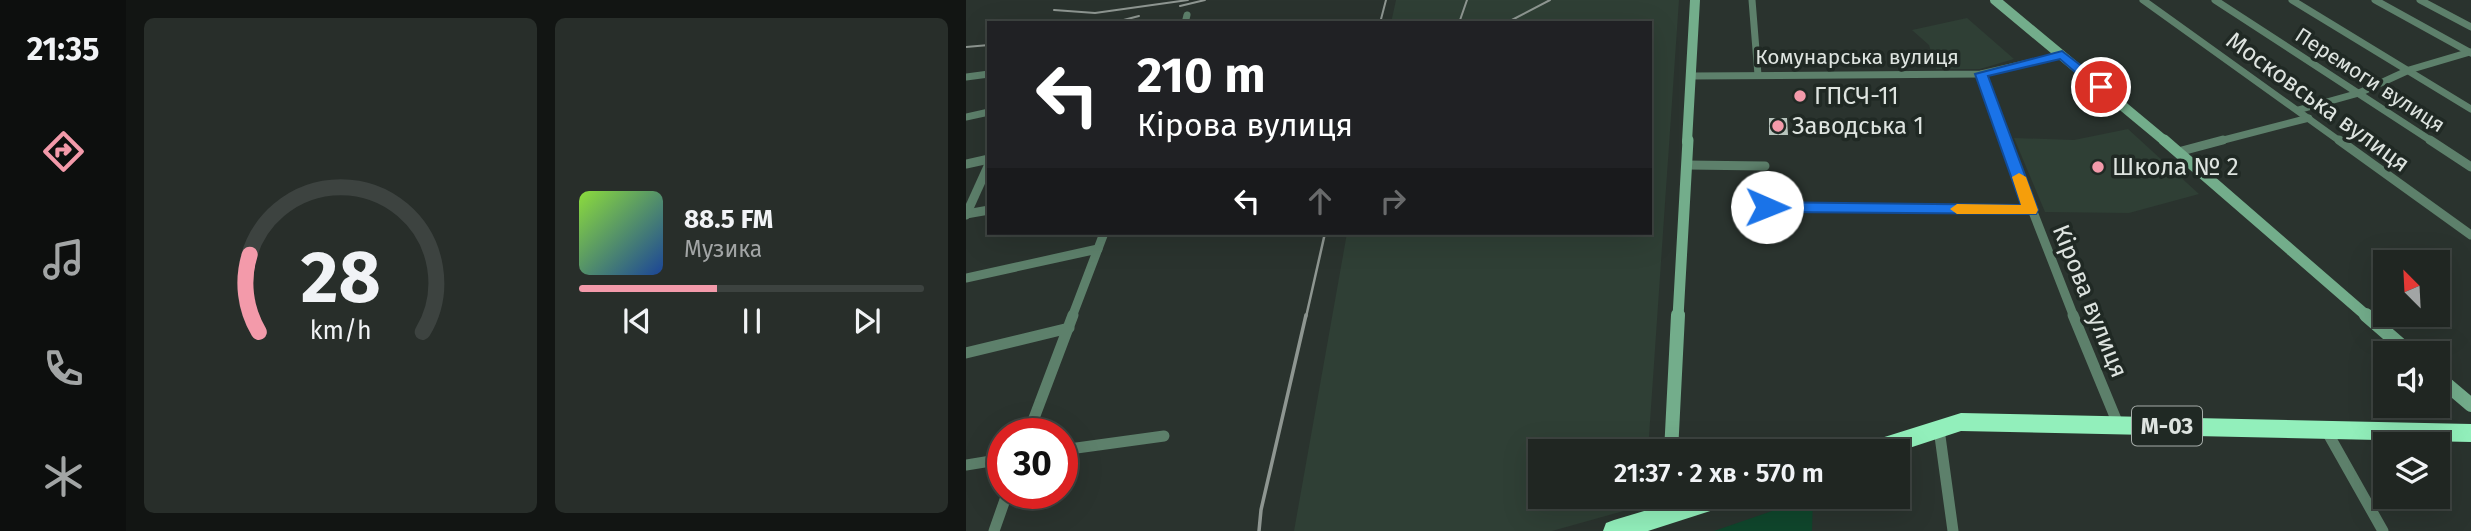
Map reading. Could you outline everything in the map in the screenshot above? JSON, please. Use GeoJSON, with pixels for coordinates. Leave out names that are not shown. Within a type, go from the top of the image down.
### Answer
{"type":"FeatureCollection","features":[{"type":"Feature","properties":{"kind":"highway","name":"М-03"},"geometry":{"type":"LineString","coordinates":[[1908,439],[1961,422],[2471,433]]}},
{"type":"Feature","properties":{"kind":"highway"},"geometry":{"type":"LineString","coordinates":[[1614,531],[1662,509]]}},
{"type":"Feature","properties":{"kind":"main road"},"geometry":{"type":"LineString","coordinates":[[1672,439],[1695,0]]}},
{"type":"Feature","properties":{"kind":"main road"},"geometry":{"type":"LineString","coordinates":[[1995,0],[2178,152],[2396,341]]}},
{"type":"Feature","properties":{"kind":"main road"},"geometry":{"type":"LineString","coordinates":[[2450,387],[2471,405]]}},
{"type":"Feature","properties":{"kind":"street"},"geometry":{"type":"LineString","coordinates":[[1752,0],[1758,75]]}},
{"type":"Feature","properties":{"kind":"street","name":"Московська вулиця"},"geometry":{"type":"LineString","coordinates":[[2143,0],[2471,235]]}},
{"type":"Feature","properties":{"kind":"street","name":"Перемоги вулиця"},"geometry":{"type":"LineString","coordinates":[[2215,0],[2471,166]]}},
{"type":"Feature","properties":{"kind":"street"},"geometry":{"type":"LineString","coordinates":[[2292,0],[2471,109]]}},
{"type":"Feature","properties":{"kind":"street"},"geometry":{"type":"LineString","coordinates":[[2375,0],[2470,53]]}},
{"type":"Feature","properties":{"kind":"street"},"geometry":{"type":"LineString","coordinates":[[2420,0],[2471,27]]}},
{"type":"Feature","properties":{"kind":"street"},"geometry":{"type":"LineString","coordinates":[[2298,110],[2359,93],[2409,70],[2470,53]]}},
{"type":"Feature","properties":{"kind":"street","name":"Комунарська вулиця"},"geometry":{"type":"LineString","coordinates":[[1691,76],[1981,74],[2062,55]]}},
{"type":"Feature","properties":{"kind":"street"},"geometry":{"type":"LineString","coordinates":[[966,77],[987,74]]}},
{"type":"Feature","properties":{"kind":"street","name":"Кірова вулиця"},"geometry":{"type":"LineString","coordinates":[[1981,74],[2031,210],[2118,424]]}},
{"type":"Feature","properties":{"kind":"street"},"geometry":{"type":"LineString","coordinates":[[966,117],[987,112]]}},
{"type":"Feature","properties":{"kind":"street"},"geometry":{"type":"LineString","coordinates":[[2178,152],[2309,118]]}},
{"type":"Feature","properties":{"kind":"street"},"geometry":{"type":"LineString","coordinates":[[966,163],[987,162]]}},
{"type":"Feature","properties":{"kind":"street"},"geometry":{"type":"LineString","coordinates":[[1687,164],[1765,166]]}},
{"type":"Feature","properties":{"kind":"street"},"geometry":{"type":"LineString","coordinates":[[966,214],[987,167]]}},
{"type":"Feature","properties":{"kind":"street"},"geometry":{"type":"LineString","coordinates":[[1767,207],[2031,210]]}},
{"type":"Feature","properties":{"kind":"street"},"geometry":{"type":"LineString","coordinates":[[966,214],[987,210]]}},
{"type":"Feature","properties":{"kind":"street"},"geometry":{"type":"LineString","coordinates":[[1034,418],[1103,235]]}},
{"type":"Feature","properties":{"kind":"street"},"geometry":{"type":"LineString","coordinates":[[966,278],[1098,249]]}},
{"type":"Feature","properties":{"kind":"street"},"geometry":{"type":"LineString","coordinates":[[966,353],[1069,328]]}},
{"type":"Feature","properties":{"kind":"street"},"geometry":{"type":"LineString","coordinates":[[1939,429],[1953,531]]}},
{"type":"Feature","properties":{"kind":"street"},"geometry":{"type":"LineString","coordinates":[[2326,430],[2383,531]]}},
{"type":"Feature","properties":{"kind":"street"},"geometry":{"type":"LineString","coordinates":[[1078,448],[1164,436]]}},
{"type":"Feature","properties":{"kind":"street"},"geometry":{"type":"LineString","coordinates":[[966,465],[987,462]]}},
{"type":"Feature","properties":{"kind":"street"},"geometry":{"type":"LineString","coordinates":[[994,531],[1002,509]]}},
{"type":"Feature","properties":{"kind":"shaded area"},"geometry":{"type":"Polygon","coordinates":[[[1396,0],[1679,0],[1649,439],[1528,439],[1528,509],[1631,509],[1552,531],[1294,531],[1347,235],[1652,235],[1652,21],[1391,21],[1396,0]]]}},
{"type":"Feature","properties":{"kind":"shaded area"},"geometry":{"type":"Polygon","coordinates":[[[1967,18],[2014,59],[1980,69],[1936,69],[1929,45],[1912,30],[1967,18]]]}},
{"type":"Feature","properties":{"kind":"shaded area","name":"Школа № 2"},"geometry":{"type":"Polygon","coordinates":[[[2128,129],[2199,194],[2129,213],[2045,212],[2014,138],[2074,140],[2128,129]]]}},
{"type":"Feature","properties":{"kind":"green space"},"geometry":{"type":"Polygon","coordinates":[[[1778,509],[1813,509],[1812,531],[1714,531],[1778,509]]]}},
{"type":"Feature","properties":{"kind":"building"},"geometry":{"type":"Polygon","coordinates":[[[1776,57],[1812,58],[1813,64],[1776,64],[1776,57]]]}},
{"type":"Feature","properties":{"kind":"building","name":"Заводська 1"},"geometry":{"type":"Polygon","coordinates":[[[1769,118],[1787,118],[1788,135],[1769,135],[1769,118]]]}},
{"type":"Feature","properties":{"kind":"railway"},"geometry":{"type":"LineString","coordinates":[[1054,10],[1095,13],[1188,0]]}},
{"type":"Feature","properties":{"kind":"railway"},"geometry":{"type":"LineString","coordinates":[[1180,6],[1205,0]]}},
{"type":"Feature","properties":{"kind":"railway"},"geometry":{"type":"LineString","coordinates":[[1381,21],[1386,0]]}},
{"type":"Feature","properties":{"kind":"railway"},"geometry":{"type":"LineString","coordinates":[[1460,21],[1467,0]]}},
{"type":"Feature","properties":{"kind":"railway"},"geometry":{"type":"LineString","coordinates":[[1510,21],[1550,0]]}},
{"type":"Feature","properties":{"kind":"railway"},"geometry":{"type":"LineString","coordinates":[[1120,21],[1139,16]]}},
{"type":"Feature","properties":{"kind":"railway"},"geometry":{"type":"LineString","coordinates":[[966,47],[987,45]]}},
{"type":"Feature","properties":{"kind":"railway"},"geometry":{"type":"LineString","coordinates":[[1306,317],[1325,235]]}},
{"type":"Feature","properties":{"kind":"railway"},"geometry":{"type":"LineString","coordinates":[[1259,531],[1261,510],[1306,315]]}},
{"type":"Feature","properties":{"kind":"slow traffic"},"geometry":{"type":"LineString","coordinates":[[1957,209],[2031,210],[2019,177]]}},
{"type":"Feature","properties":{"kind":"place","name":"ГПСЧ-11"},"geometry":{"type":"Point","coordinates":[1800,96]}},
{"type":"Feature","properties":{"kind":"place","name":"Заводська 1"},"geometry":{"type":"Point","coordinates":[1778,126]}},
{"type":"Feature","properties":{"kind":"place","name":"Школа № 2"},"geometry":{"type":"Point","coordinates":[2098,167]}},
{"type":"Feature","properties":{"kind":"route"},"geometry":{"type":"LineString","coordinates":[[1767,207],[2031,210],[1981,74],[2062,55],[2101,87]]}}]}
